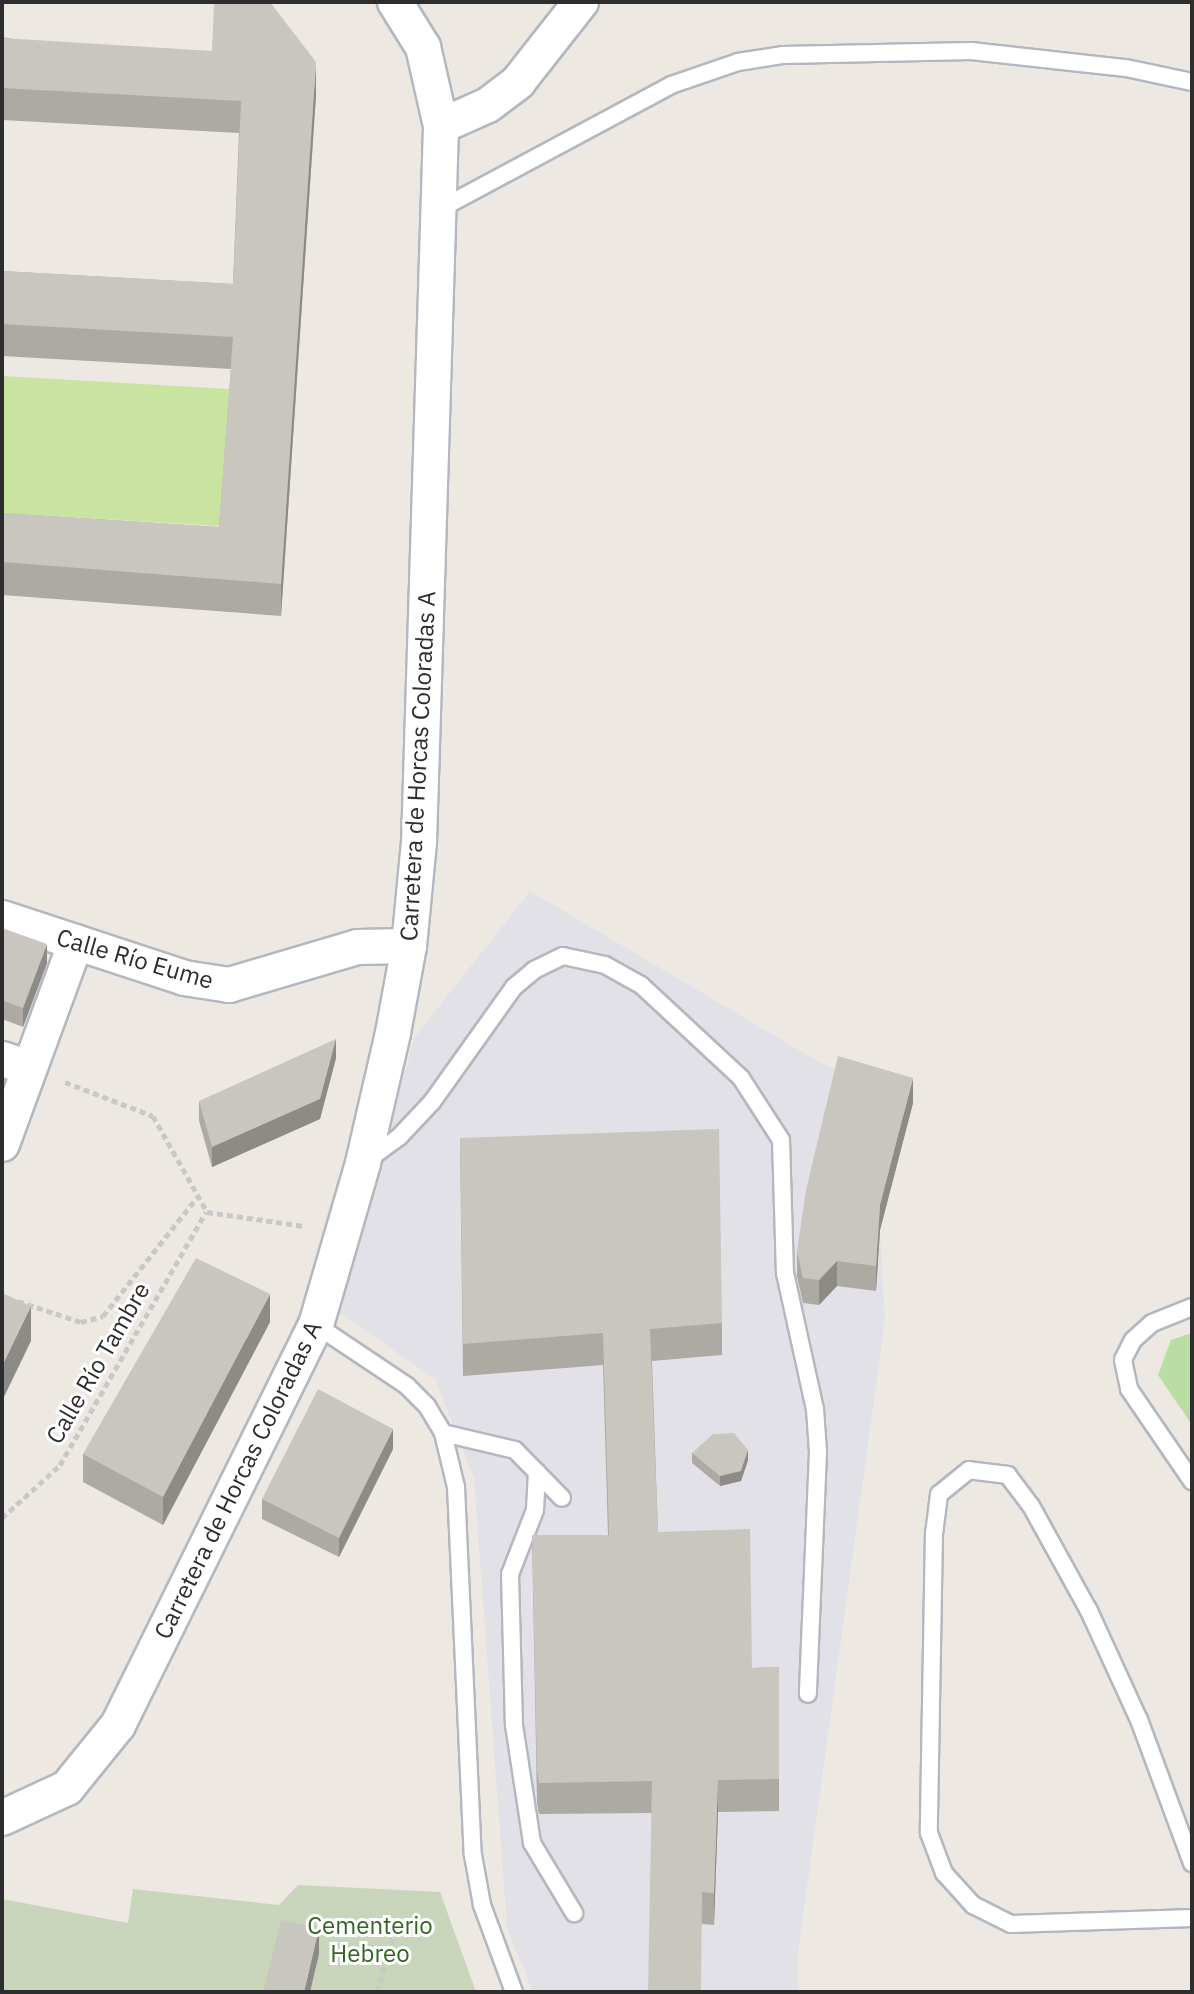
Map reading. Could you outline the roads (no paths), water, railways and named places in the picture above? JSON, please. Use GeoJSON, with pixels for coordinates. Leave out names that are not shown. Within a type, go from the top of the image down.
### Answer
{"type":"FeatureCollection","features":[{"type":"Feature","properties":{"kind":"street","name":"Carretera de Horcas Coloradas A"},"geometry":{"type":"LineString","coordinates":[[2,1818],[67,1788],[118,1725],[316,1325],[363,1163],[409,946],[419,843],[440,209],[441,126],[423,47],[397,2]]}},
{"type":"Feature","properties":{"kind":"street"},"geometry":{"type":"LineString","coordinates":[[441,126],[488,105],[518,82],[581,2]]}},
{"type":"Feature","properties":{"kind":"street","name":"Calle Río Eume"},"geometry":{"type":"LineString","coordinates":[[2,918],[184,978],[229,985],[357,947],[409,946]]}},
{"type":"Feature","properties":{"kind":"street"},"geometry":{"type":"LineString","coordinates":[[2,1144],[16,1064],[76,942]]}},
{"type":"Feature","properties":{"kind":"lane"},"geometry":{"type":"LineString","coordinates":[[440,209],[671,85],[738,62],[783,55],[971,51],[1126,68],[1192,82]]}},
{"type":"Feature","properties":{"kind":"lane"},"geometry":{"type":"LineString","coordinates":[[363,1163],[399,1137],[432,1102],[514,987],[534,970],[563,956],[605,965],[641,985],[741,1078],[781,1140],[785,1273],[815,1409],[818,1452],[808,1694]]}},
{"type":"Feature","properties":{"kind":"lane"},"geometry":{"type":"LineString","coordinates":[[1192,1307],[1152,1323],[1133,1340],[1123,1360],[1129,1389],[1192,1481]]}},
{"type":"Feature","properties":{"kind":"lane"},"geometry":{"type":"LineString","coordinates":[[316,1325],[407,1386],[427,1406],[443,1433],[456,1487],[473,1855],[482,1905],[514,1992]]}},
{"type":"Feature","properties":{"kind":"lane"},"geometry":{"type":"LineString","coordinates":[[443,1433],[515,1450],[562,1498]]}},
{"type":"Feature","properties":{"kind":"lane"},"geometry":{"type":"LineString","coordinates":[[1192,1863],[1139,1720],[1089,1611],[1031,1506],[1008,1475],[969,1470],[939,1494],[934,1532],[929,1833],[944,1873],[973,1905],[1011,1924],[1192,1918]]}},
{"type":"Feature","properties":{"kind":"lane"},"geometry":{"type":"LineString","coordinates":[[537,1472],[535,1510],[510,1574],[514,1725],[532,1843],[574,1913]]}},
{"type":"Feature","properties":{"kind":"park label","name":"Cementerio Hebreo"},"geometry":{"type":"Point","coordinates":[370,1940]}}]}
